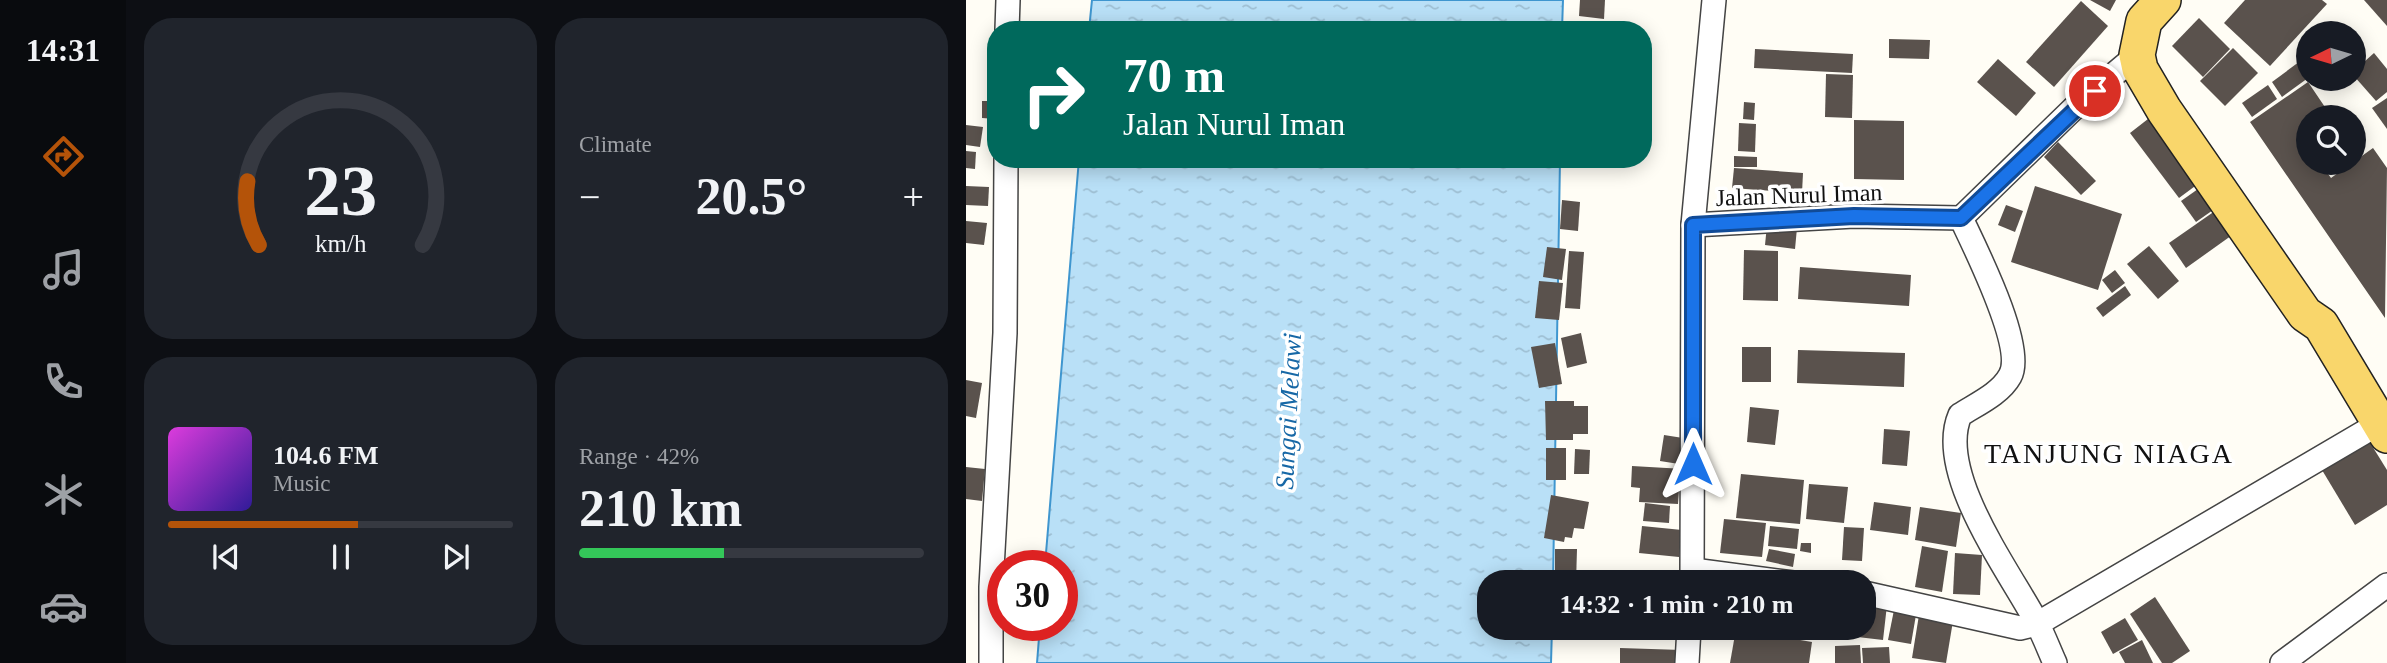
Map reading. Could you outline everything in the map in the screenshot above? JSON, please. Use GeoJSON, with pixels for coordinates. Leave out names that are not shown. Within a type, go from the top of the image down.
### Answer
{"type":"FeatureCollection","features":[{"type":"Feature","properties":{"kind":"main road"},"geometry":{"type":"LineString","coordinates":[[2163,0],[2144,21],[2137,55],[2140,69],[2164,110],[2305,314],[2320,326],[2383,429]]}},
{"type":"Feature","properties":{"kind":"main road"},"geometry":{"type":"LineString","coordinates":[[2191,0],[2162,32],[2158,47],[2160,60],[2318,304],[2320,326]]}},
{"type":"Feature","properties":{"kind":"street"},"geometry":{"type":"LineString","coordinates":[[1007,0],[1007,21]]}},
{"type":"Feature","properties":{"kind":"street"},"geometry":{"type":"LineString","coordinates":[[1692,570],[1693,225],[1714,0]]}},
{"type":"Feature","properties":{"kind":"street"},"geometry":{"type":"LineString","coordinates":[[2055,663],[2037,624],[1986,536],[1957,467],[1953,442],[1959,415],[2002,388],[2012,372],[2015,355],[1991,282],[1961,218],[2073,108],[2137,55]]}},
{"type":"Feature","properties":{"kind":"street"},"geometry":{"type":"LineString","coordinates":[[991,663],[991,587],[1005,333],[1006,168]]}},
{"type":"Feature","properties":{"kind":"street","name":"Jalan Nurul Iman"},"geometry":{"type":"LineString","coordinates":[[1693,225],[1854,216],[1961,218]]}},
{"type":"Feature","properties":{"kind":"street"},"geometry":{"type":"LineString","coordinates":[[1876,596],[2020,628],[2037,624],[2383,429]]}},
{"type":"Feature","properties":{"kind":"street"},"geometry":{"type":"LineString","coordinates":[[2282,663],[2387,585]]}},
{"type":"Feature","properties":{"kind":"street"},"geometry":{"type":"LineString","coordinates":[[1687,663],[1688,640]]}},
{"type":"Feature","properties":{"kind":"water"},"geometry":{"type":"Polygon","coordinates":[[[1092,0],[1563,0],[1562,21],[1090,21],[1092,0]]]}},
{"type":"Feature","properties":{"kind":"water","name":"Sungai Melawi"},"geometry":{"type":"Polygon","coordinates":[[[1078,168],[1560,168],[1553,570],[1477,570],[1477,640],[1552,640],[1551,663],[1037,663],[1039,641],[1078,641],[1078,550],[1046,550],[1078,168]]]}},
{"type":"Feature","properties":{"kind":"building"},"geometry":{"type":"Polygon","coordinates":[[[1580,0],[1605,0],[1604,19],[1579,16],[1580,0]]]}},
{"type":"Feature","properties":{"kind":"building"},"geometry":{"type":"Polygon","coordinates":[[[2090,0],[2116,0],[2110,11],[2090,0]]]}},
{"type":"Feature","properties":{"kind":"building"},"geometry":{"type":"Polygon","coordinates":[[[2245,0],[2322,0],[2327,4],[2311,21],[2296,21],[2296,38],[2270,66],[2224,23],[2245,0]]]}},
{"type":"Feature","properties":{"kind":"building"},"geometry":{"type":"Polygon","coordinates":[[[2364,0],[2387,0],[2387,26],[2364,0]]]}},
{"type":"Feature","properties":{"kind":"building"},"geometry":{"type":"Polygon","coordinates":[[[2081,1],[2108,26],[2054,87],[2026,62],[2081,1]]]}},
{"type":"Feature","properties":{"kind":"building"},"geometry":{"type":"Polygon","coordinates":[[[2199,18],[2230,49],[2203,77],[2172,46],[2199,18]]]}},
{"type":"Feature","properties":{"kind":"building"},"geometry":{"type":"Polygon","coordinates":[[[1889,39],[1930,40],[1929,59],[1889,58],[1889,39]]]}},
{"type":"Feature","properties":{"kind":"building"},"geometry":{"type":"Polygon","coordinates":[[[2233,48],[2258,73],[2225,106],[2200,81],[2233,48]]]}},
{"type":"Feature","properties":{"kind":"building"},"geometry":{"type":"Polygon","coordinates":[[[1755,49],[1853,54],[1852,73],[1754,68],[1755,49]]]}},
{"type":"Feature","properties":{"kind":"building"},"geometry":{"type":"Polygon","coordinates":[[[2374,53],[2387,69],[2387,92],[2376,101],[2366,90],[2366,60],[2374,53]]]}},
{"type":"Feature","properties":{"kind":"building"},"geometry":{"type":"Polygon","coordinates":[[[1998,59],[2036,93],[2016,116],[1977,82],[1998,59]]]}},
{"type":"Feature","properties":{"kind":"building"},"geometry":{"type":"Polygon","coordinates":[[[2296,64],[2296,87],[2282,97],[2272,82],[2296,64]]]}},
{"type":"Feature","properties":{"kind":"building"},"geometry":{"type":"Polygon","coordinates":[[[1826,74],[1853,75],[1852,118],[1825,117],[1826,74]]]}},
{"type":"Feature","properties":{"kind":"building"},"geometry":{"type":"Polygon","coordinates":[[[2268,85],[2277,99],[2252,117],[2242,103],[2268,85]]]}},
{"type":"Feature","properties":{"kind":"building"},"geometry":{"type":"Polygon","coordinates":[[[2296,90],[2314,91],[2324,105],[2296,105],[2296,175],[2329,175],[2331,178],[2335,175],[2366,175],[2366,153],[2373,148],[2387,168],[2385,318],[2250,122],[2296,90]]]}},
{"type":"Feature","properties":{"kind":"building"},"geometry":{"type":"Polygon","coordinates":[[[2101,95],[2107,103],[2093,113],[2087,105],[2101,95]]]}},
{"type":"Feature","properties":{"kind":"building"},"geometry":{"type":"Polygon","coordinates":[[[2387,98],[2387,129],[2372,108],[2387,98]]]}},
{"type":"Feature","properties":{"kind":"building"},"geometry":{"type":"Polygon","coordinates":[[[982,101],[987,101],[987,118],[982,118],[982,101]]]}},
{"type":"Feature","properties":{"kind":"building"},"geometry":{"type":"Polygon","coordinates":[[[1744,102],[1755,103],[1754,120],[1743,119],[1744,102]]]}},
{"type":"Feature","properties":{"kind":"building"},"geometry":{"type":"Polygon","coordinates":[[[2157,112],[2206,178],[2179,198],[2130,133],[2157,112]]]}},
{"type":"Feature","properties":{"kind":"building"},"geometry":{"type":"Polygon","coordinates":[[[1854,120],[1904,121],[1904,180],[1854,179],[1854,120]]]}},
{"type":"Feature","properties":{"kind":"building"},"geometry":{"type":"Polygon","coordinates":[[[1739,123],[1756,124],[1755,152],[1738,151],[1739,123]]]}},
{"type":"Feature","properties":{"kind":"building"},"geometry":{"type":"Polygon","coordinates":[[[966,125],[983,127],[980,147],[966,145],[966,125]]]}},
{"type":"Feature","properties":{"kind":"building"},"geometry":{"type":"Polygon","coordinates":[[[2058,142],[2096,181],[2081,195],[2044,157],[2058,142]]]}},
{"type":"Feature","properties":{"kind":"building"},"geometry":{"type":"Polygon","coordinates":[[[966,151],[976,152],[975,169],[966,168],[966,151]]]}},
{"type":"Feature","properties":{"kind":"building"},"geometry":{"type":"Polygon","coordinates":[[[1734,156],[1757,157],[1757,167],[1734,167],[1734,156]]]}},
{"type":"Feature","properties":{"kind":"building"},"geometry":{"type":"Polygon","coordinates":[[[1734,168],[1803,173],[1802,193],[1732,188],[1734,168]]]}},
{"type":"Feature","properties":{"kind":"building"},"geometry":{"type":"Polygon","coordinates":[[[2208,182],[2223,203],[2196,222],[2181,201],[2208,182]]]}},
{"type":"Feature","properties":{"kind":"building"},"geometry":{"type":"Polygon","coordinates":[[[966,186],[989,187],[988,206],[966,205],[966,186]]]}},
{"type":"Feature","properties":{"kind":"building"},"geometry":{"type":"Polygon","coordinates":[[[2035,186],[2122,214],[2098,290],[2011,262],[2035,186]]]}},
{"type":"Feature","properties":{"kind":"building"},"geometry":{"type":"Polygon","coordinates":[[[1562,200],[1580,202],[1578,231],[1560,229],[1562,200]]]}},
{"type":"Feature","properties":{"kind":"building"},"geometry":{"type":"Polygon","coordinates":[[[2225,204],[2242,228],[2186,268],[2169,243],[2225,204]]]}},
{"type":"Feature","properties":{"kind":"building"},"geometry":{"type":"Polygon","coordinates":[[[2006,205],[2023,211],[2015,232],[1998,225],[2006,205]]]}},
{"type":"Feature","properties":{"kind":"building"},"geometry":{"type":"Polygon","coordinates":[[[966,221],[987,223],[984,245],[966,243],[966,221]]]}},
{"type":"Feature","properties":{"kind":"building"},"geometry":{"type":"Polygon","coordinates":[[[1767,225],[1797,228],[1795,249],[1765,245],[1767,225]]]}},
{"type":"Feature","properties":{"kind":"building"},"geometry":{"type":"Polygon","coordinates":[[[2149,246],[2179,281],[2158,299],[2127,264],[2149,246]]]}},
{"type":"Feature","properties":{"kind":"building"},"geometry":{"type":"Polygon","coordinates":[[[1547,247],[1566,249],[1562,280],[1543,277],[1547,247]]]}},
{"type":"Feature","properties":{"kind":"building"},"geometry":{"type":"Polygon","coordinates":[[[1744,250],[1778,251],[1778,301],[1743,300],[1744,250]]]}},
{"type":"Feature","properties":{"kind":"building"},"geometry":{"type":"Polygon","coordinates":[[[1569,251],[1584,252],[1580,309],[1565,308],[1569,251]]]}},
{"type":"Feature","properties":{"kind":"building"},"geometry":{"type":"Polygon","coordinates":[[[1800,267],[1911,275],[1909,306],[1798,299],[1800,267]]]}},
{"type":"Feature","properties":{"kind":"building"},"geometry":{"type":"Polygon","coordinates":[[[2115,270],[2125,283],[2112,293],[2102,280],[2115,270]]]}},
{"type":"Feature","properties":{"kind":"building"},"geometry":{"type":"Polygon","coordinates":[[[1539,281],[1563,283],[1559,320],[1535,318],[1539,281]]]}},
{"type":"Feature","properties":{"kind":"building"},"geometry":{"type":"Polygon","coordinates":[[[2125,286],[2131,295],[2103,317],[2096,308],[2125,286]]]}},
{"type":"Feature","properties":{"kind":"building"},"geometry":{"type":"Polygon","coordinates":[[[1581,333],[1587,363],[1567,368],[1561,338],[1581,333]]]}},
{"type":"Feature","properties":{"kind":"building"},"geometry":{"type":"Polygon","coordinates":[[[1555,343],[1562,384],[1539,388],[1531,347],[1555,343]]]}},
{"type":"Feature","properties":{"kind":"building"},"geometry":{"type":"Polygon","coordinates":[[[1742,347],[1771,347],[1771,382],[1742,382],[1742,347]]]}},
{"type":"Feature","properties":{"kind":"building"},"geometry":{"type":"Polygon","coordinates":[[[1798,350],[1905,353],[1904,387],[1797,383],[1798,350]]]}},
{"type":"Feature","properties":{"kind":"building"},"geometry":{"type":"Polygon","coordinates":[[[966,380],[982,383],[976,418],[966,416],[966,380]]]}},
{"type":"Feature","properties":{"kind":"building"},"geometry":{"type":"Polygon","coordinates":[[[1545,401],[1574,401],[1574,406],[1588,406],[1588,434],[1573,434],[1573,440],[1546,440],[1545,401]]]}},
{"type":"Feature","properties":{"kind":"building"},"geometry":{"type":"Polygon","coordinates":[[[1750,407],[1779,410],[1775,445],[1747,442],[1750,407]]]}},
{"type":"Feature","properties":{"kind":"building"},"geometry":{"type":"Polygon","coordinates":[[[1884,429],[1910,431],[1907,466],[1882,464],[1884,429]]]}},
{"type":"Feature","properties":{"kind":"building"},"geometry":{"type":"Polygon","coordinates":[[[1664,435],[1683,438],[1679,464],[1660,461],[1664,435]]]}},
{"type":"Feature","properties":{"kind":"building"},"geometry":{"type":"Polygon","coordinates":[[[2369,441],[2387,470],[2387,505],[2355,525],[2322,470],[2369,441]]]}},
{"type":"Feature","properties":{"kind":"building"},"geometry":{"type":"Polygon","coordinates":[[[1546,448],[1566,448],[1566,480],[1546,480],[1546,448]]]}},
{"type":"Feature","properties":{"kind":"building"},"geometry":{"type":"Polygon","coordinates":[[[1575,449],[1590,450],[1589,474],[1574,474],[1575,449]]]}},
{"type":"Feature","properties":{"kind":"building"},"geometry":{"type":"Polygon","coordinates":[[[1632,466],[1684,469],[1683,490],[1679,490],[1678,504],[1639,502],[1640,488],[1631,487],[1632,466]]]}},
{"type":"Feature","properties":{"kind":"building"},"geometry":{"type":"Polygon","coordinates":[[[966,467],[985,469],[982,501],[966,499],[966,467]]]}},
{"type":"Feature","properties":{"kind":"building"},"geometry":{"type":"Polygon","coordinates":[[[1741,474],[1804,480],[1800,524],[1736,518],[1741,474]]]}},
{"type":"Feature","properties":{"kind":"building"},"geometry":{"type":"Polygon","coordinates":[[[1809,484],[1848,487],[1844,523],[1806,519],[1809,484]]]}},
{"type":"Feature","properties":{"kind":"building"},"geometry":{"type":"Polygon","coordinates":[[[1551,495],[1589,502],[1584,529],[1574,528],[1572,538],[1565,537],[1564,542],[1544,538],[1551,495]]]}},
{"type":"Feature","properties":{"kind":"building"},"geometry":{"type":"Polygon","coordinates":[[[1874,502],[1911,507],[1908,535],[1870,530],[1874,502]]]}},
{"type":"Feature","properties":{"kind":"building"},"geometry":{"type":"Polygon","coordinates":[[[1645,503],[1670,506],[1669,523],[1643,521],[1645,503]]]}},
{"type":"Feature","properties":{"kind":"building"},"geometry":{"type":"Polygon","coordinates":[[[1920,507],[1961,513],[1956,547],[1915,540],[1920,507]]]}},
{"type":"Feature","properties":{"kind":"building"},"geometry":{"type":"Polygon","coordinates":[[[1724,519],[1766,523],[1762,557],[1720,553],[1724,519]]]}},
{"type":"Feature","properties":{"kind":"building"},"geometry":{"type":"Polygon","coordinates":[[[1642,526],[1682,530],[1679,557],[1639,553],[1642,526]]]}},
{"type":"Feature","properties":{"kind":"building"},"geometry":{"type":"Polygon","coordinates":[[[1770,526],[1799,529],[1797,549],[1768,546],[1770,526]]]}},
{"type":"Feature","properties":{"kind":"building"},"geometry":{"type":"Polygon","coordinates":[[[1844,527],[1864,528],[1862,561],[1842,560],[1844,527]]]}},
{"type":"Feature","properties":{"kind":"building"},"geometry":{"type":"Polygon","coordinates":[[[1801,543],[1811,543],[1811,553],[1800,551],[1801,543]]]}},
{"type":"Feature","properties":{"kind":"building"},"geometry":{"type":"Polygon","coordinates":[[[1922,546],[1948,551],[1942,592],[1915,587],[1922,546]]]}},
{"type":"Feature","properties":{"kind":"building"},"geometry":{"type":"Polygon","coordinates":[[[1555,549],[1577,549],[1576,570],[1555,570],[1555,549]]]}},
{"type":"Feature","properties":{"kind":"building"},"geometry":{"type":"Polygon","coordinates":[[[1769,549],[1795,554],[1793,567],[1766,561],[1769,549]]]}},
{"type":"Feature","properties":{"kind":"building"},"geometry":{"type":"Polygon","coordinates":[[[1955,553],[1982,555],[1980,595],[1953,594],[1955,553]]]}},
{"type":"Feature","properties":{"kind":"building"},"geometry":{"type":"Polygon","coordinates":[[[2155,597],[2190,651],[2172,663],[2162,663],[2130,614],[2155,597]]]}},
{"type":"Feature","properties":{"kind":"building"},"geometry":{"type":"Polygon","coordinates":[[[1876,604],[1887,605],[1883,640],[1876,639],[1876,604]]]}},
{"type":"Feature","properties":{"kind":"building"},"geometry":{"type":"Polygon","coordinates":[[[1895,605],[1917,609],[1911,644],[1888,640],[1895,605]]]}},
{"type":"Feature","properties":{"kind":"building"},"geometry":{"type":"Polygon","coordinates":[[[1919,615],[1953,621],[1946,663],[1912,658],[1919,615]]]}},
{"type":"Feature","properties":{"kind":"building"},"geometry":{"type":"Polygon","coordinates":[[[2125,618],[2138,640],[2113,654],[2101,632],[2125,618]]]}},
{"type":"Feature","properties":{"kind":"building"},"geometry":{"type":"Polygon","coordinates":[[[1734,640],[1812,642],[1809,663],[1730,663],[1734,640]]]}},
{"type":"Feature","properties":{"kind":"building"},"geometry":{"type":"Polygon","coordinates":[[[2142,640],[2153,663],[2125,663],[2119,652],[2142,640]]]}},
{"type":"Feature","properties":{"kind":"building"},"geometry":{"type":"Polygon","coordinates":[[[1860,645],[1861,663],[1835,663],[1835,646],[1860,645]]]}},
{"type":"Feature","properties":{"kind":"building"},"geometry":{"type":"Polygon","coordinates":[[[1889,647],[1890,663],[1863,663],[1862,648],[1889,647]]]}},
{"type":"Feature","properties":{"kind":"building"},"geometry":{"type":"Polygon","coordinates":[[[1620,648],[1682,650],[1681,663],[1620,663],[1620,648]]]}},
{"type":"Feature","properties":{"kind":"district","name":"TANJUNG NIAGA"},"geometry":{"type":"Point","coordinates":[2109,453]}},
{"type":"Feature","properties":{"kind":"route"},"geometry":{"type":"LineString","coordinates":[[1693,464],[1693,225],[1854,216],[1961,218],[2073,108],[2095,91]]}}]}
